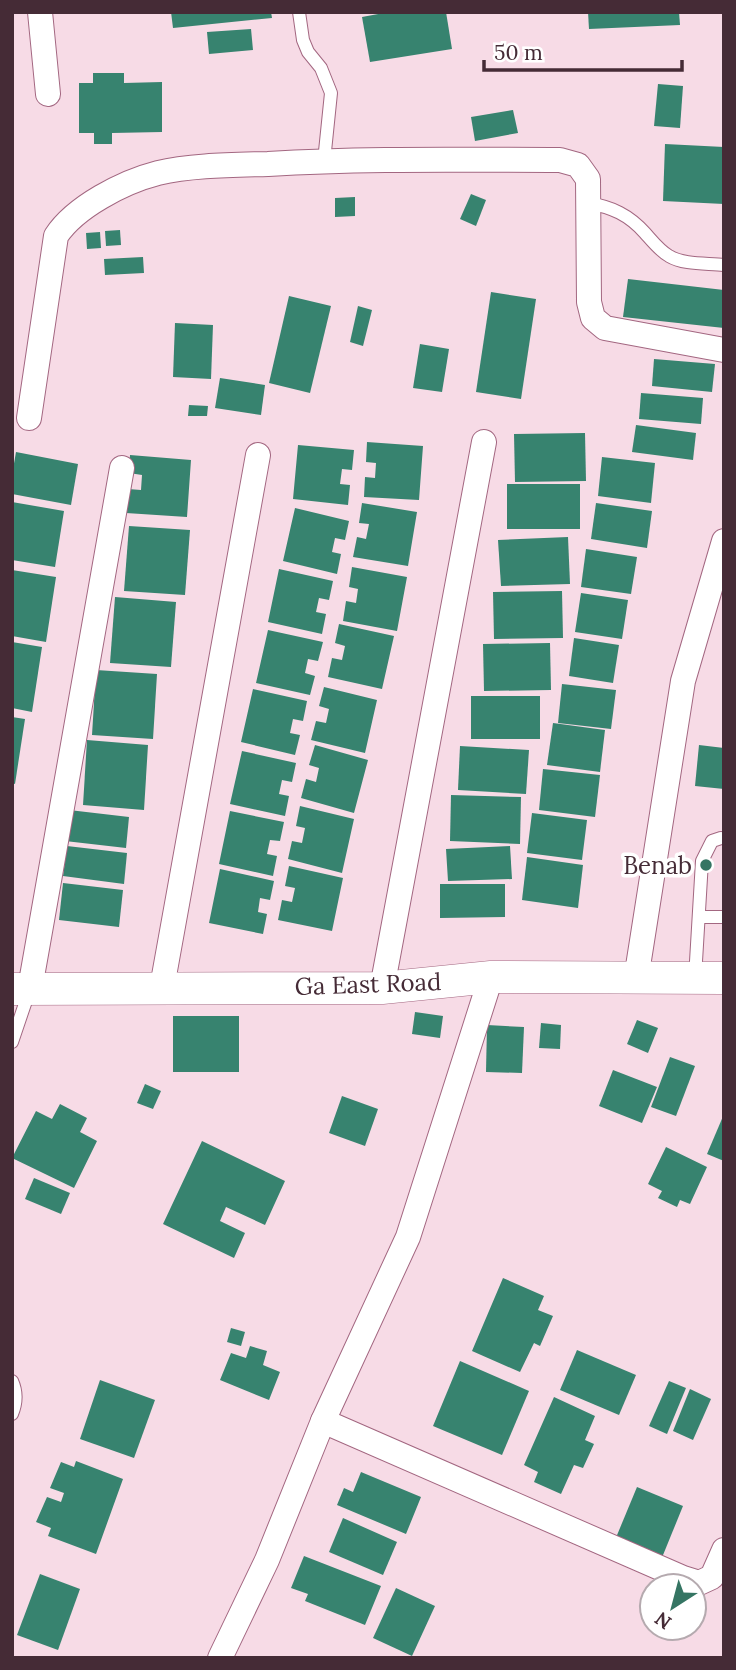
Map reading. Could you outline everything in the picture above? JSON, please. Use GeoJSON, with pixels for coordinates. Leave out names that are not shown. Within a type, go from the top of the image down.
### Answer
{"type":"FeatureCollection","features":[{"type":"Feature","properties":{"kind":"street"},"geometry":{"type":"LineString","coordinates":[[40,12],[48,94]]}},
{"type":"Feature","properties":{"kind":"street"},"geometry":{"type":"LineString","coordinates":[[29,418],[56,236],[63,226],[79,211],[121,188],[158,173],[215,166],[324,161],[560,160],[578,165],[588,179],[589,302],[593,318],[605,328],[724,350]]}},
{"type":"Feature","properties":{"kind":"street"},"geometry":{"type":"LineString","coordinates":[[382,988],[484,442]]}},
{"type":"Feature","properties":{"kind":"street"},"geometry":{"type":"LineString","coordinates":[[162,987],[258,455]]}},
{"type":"Feature","properties":{"kind":"street"},"geometry":{"type":"LineString","coordinates":[[21,989],[122,468]]}},
{"type":"Feature","properties":{"kind":"street"},"geometry":{"type":"LineString","coordinates":[[636,979],[683,681],[724,541]]}},
{"type":"Feature","properties":{"kind":"street"},"geometry":{"type":"LineString","coordinates":[[220,1658],[267,1560],[323,1421],[408,1237],[491,977]]}},
{"type":"Feature","properties":{"kind":"street","name":"Ga East Road"},"geometry":{"type":"LineString","coordinates":[[21,989],[382,988],[491,977],[709,978]]}},
{"type":"Feature","properties":{"kind":"street"},"geometry":{"type":"LineString","coordinates":[[323,1421],[682,1578],[699,1583],[712,1577],[724,1550]]}},
{"type":"Feature","properties":{"kind":"lane"},"geometry":{"type":"LineString","coordinates":[[299,12],[303,40],[324,74],[331,93],[324,161]]}},
{"type":"Feature","properties":{"kind":"lane"},"geometry":{"type":"LineString","coordinates":[[588,203],[609,206],[634,221],[666,255],[675,259],[724,265]]}},
{"type":"Feature","properties":{"kind":"lane"},"geometry":{"type":"LineString","coordinates":[[709,978],[699,917],[702,861],[712,841],[722,838]]}},
{"type":"Feature","properties":{"kind":"lane"},"geometry":{"type":"LineString","coordinates":[[699,917],[724,917]]}},
{"type":"Feature","properties":{"kind":"lane"},"geometry":{"type":"LineString","coordinates":[[12,1042],[21,989]]}},
{"type":"Feature","properties":{"kind":"lane"},"geometry":{"type":"LineString","coordinates":[[12,1381],[16,1390],[16,1405],[12,1414]]}},
{"type":"Feature","properties":{"kind":"building"},"geometry":{"type":"Polygon","coordinates":[[[171,12],[271,12],[272,18],[173,28],[171,12]]]}},
{"type":"Feature","properties":{"kind":"building"},"geometry":{"type":"Polygon","coordinates":[[[389,12],[446,12],[452,49],[370,62],[362,17],[389,12]]]}},
{"type":"Feature","properties":{"kind":"building"},"geometry":{"type":"Polygon","coordinates":[[[588,12],[679,12],[680,25],[589,29],[588,12]]]}},
{"type":"Feature","properties":{"kind":"building"},"geometry":{"type":"Polygon","coordinates":[[[251,29],[253,50],[209,54],[207,32],[251,29]]]}},
{"type":"Feature","properties":{"kind":"building"},"geometry":{"type":"Polygon","coordinates":[[[93,73],[124,73],[124,83],[162,82],[162,132],[112,133],[112,144],[94,144],[94,133],[79,133],[79,83],[93,83],[93,73]]]}},
{"type":"Feature","properties":{"kind":"building"},"geometry":{"type":"Polygon","coordinates":[[[658,84],[683,86],[680,128],[654,126],[658,84]]]}},
{"type":"Feature","properties":{"kind":"building"},"geometry":{"type":"Polygon","coordinates":[[[513,110],[518,133],[475,141],[471,117],[513,110]]]}},
{"type":"Feature","properties":{"kind":"building"},"geometry":{"type":"Polygon","coordinates":[[[665,144],[724,147],[724,204],[663,201],[665,144]]]}},
{"type":"Feature","properties":{"kind":"building"},"geometry":{"type":"Polygon","coordinates":[[[471,194],[486,200],[476,226],[460,219],[471,194]]]}},
{"type":"Feature","properties":{"kind":"building"},"geometry":{"type":"Polygon","coordinates":[[[355,197],[355,216],[335,217],[335,198],[355,197]]]}},
{"type":"Feature","properties":{"kind":"building"},"geometry":{"type":"Polygon","coordinates":[[[120,230],[121,245],[106,246],[105,231],[120,230]]]}},
{"type":"Feature","properties":{"kind":"building"},"geometry":{"type":"Polygon","coordinates":[[[100,232],[101,248],[87,249],[86,233],[100,232]]]}},
{"type":"Feature","properties":{"kind":"building"},"geometry":{"type":"Polygon","coordinates":[[[143,257],[144,273],[105,275],[104,259],[143,257]]]}},
{"type":"Feature","properties":{"kind":"building"},"geometry":{"type":"Polygon","coordinates":[[[628,279],[724,290],[724,328],[623,317],[628,279]]]}},
{"type":"Feature","properties":{"kind":"building"},"geometry":{"type":"Polygon","coordinates":[[[491,292],[536,299],[521,399],[476,392],[491,292]]]}},
{"type":"Feature","properties":{"kind":"building"},"geometry":{"type":"Polygon","coordinates":[[[289,296],[331,306],[310,393],[269,383],[289,296]]]}},
{"type":"Feature","properties":{"kind":"building"},"geometry":{"type":"Polygon","coordinates":[[[358,306],[372,310],[363,346],[350,342],[358,306]]]}},
{"type":"Feature","properties":{"kind":"building"},"geometry":{"type":"Polygon","coordinates":[[[175,323],[213,325],[211,379],[173,377],[175,323]]]}},
{"type":"Feature","properties":{"kind":"building"},"geometry":{"type":"Polygon","coordinates":[[[420,344],[449,349],[442,392],[413,388],[420,344]]]}},
{"type":"Feature","properties":{"kind":"building"},"geometry":{"type":"Polygon","coordinates":[[[654,359],[715,364],[712,392],[652,386],[654,359]]]}},
{"type":"Feature","properties":{"kind":"building"},"geometry":{"type":"Polygon","coordinates":[[[220,378],[265,385],[261,415],[215,408],[220,378]]]}},
{"type":"Feature","properties":{"kind":"building"},"geometry":{"type":"Polygon","coordinates":[[[641,393],[703,398],[701,424],[639,419],[641,393]]]}},
{"type":"Feature","properties":{"kind":"building"},"geometry":{"type":"Polygon","coordinates":[[[189,405],[208,406],[207,416],[188,416],[189,405]]]}},
{"type":"Feature","properties":{"kind":"building"},"geometry":{"type":"Polygon","coordinates":[[[636,425],[696,433],[693,460],[632,452],[636,425]]]}},
{"type":"Feature","properties":{"kind":"building"},"geometry":{"type":"Polygon","coordinates":[[[585,433],[586,481],[515,482],[514,434],[585,433]]]}},
{"type":"Feature","properties":{"kind":"building"},"geometry":{"type":"Polygon","coordinates":[[[367,442],[423,446],[419,500],[364,497],[365,477],[375,478],[376,463],[366,462],[367,442]]]}},
{"type":"Feature","properties":{"kind":"building"},"geometry":{"type":"Polygon","coordinates":[[[298,445],[354,450],[352,470],[342,469],[340,484],[350,485],[348,505],[293,499],[298,445]]]}},
{"type":"Feature","properties":{"kind":"building"},"geometry":{"type":"Polygon","coordinates":[[[16,452],[78,464],[71,505],[12,494],[16,452]]]}},
{"type":"Feature","properties":{"kind":"building"},"geometry":{"type":"Polygon","coordinates":[[[130,455],[191,460],[187,517],[126,513],[128,489],[141,490],[142,475],[129,473],[130,455]]]}},
{"type":"Feature","properties":{"kind":"building"},"geometry":{"type":"Polygon","coordinates":[[[602,457],[655,463],[651,503],[598,496],[602,457]]]}},
{"type":"Feature","properties":{"kind":"building"},"geometry":{"type":"Polygon","coordinates":[[[507,484],[580,484],[580,529],[507,529],[507,484]]]}},
{"type":"Feature","properties":{"kind":"building"},"geometry":{"type":"Polygon","coordinates":[[[12,502],[64,511],[55,567],[12,560],[12,502]]]}},
{"type":"Feature","properties":{"kind":"building"},"geometry":{"type":"Polygon","coordinates":[[[362,503],[417,512],[408,566],[353,557],[357,537],[366,539],[369,524],[359,523],[362,503]]]}},
{"type":"Feature","properties":{"kind":"building"},"geometry":{"type":"Polygon","coordinates":[[[596,503],[652,511],[647,548],[591,539],[596,503]]]}},
{"type":"Feature","properties":{"kind":"building"},"geometry":{"type":"Polygon","coordinates":[[[295,508],[349,521],[345,540],[335,538],[332,552],[341,554],[337,574],[283,561],[295,508]]]}},
{"type":"Feature","properties":{"kind":"building"},"geometry":{"type":"Polygon","coordinates":[[[129,526],[190,530],[185,595],[124,591],[129,526]]]}},
{"type":"Feature","properties":{"kind":"building"},"geometry":{"type":"Polygon","coordinates":[[[568,537],[570,584],[501,586],[498,540],[568,537]]]}},
{"type":"Feature","properties":{"kind":"building"},"geometry":{"type":"Polygon","coordinates":[[[586,549],[637,557],[631,594],[581,587],[586,549]]]}},
{"type":"Feature","properties":{"kind":"building"},"geometry":{"type":"Polygon","coordinates":[[[352,567],[407,577],[397,631],[343,621],[346,601],[356,603],[358,589],[349,587],[352,567]]]}},
{"type":"Feature","properties":{"kind":"building"},"geometry":{"type":"Polygon","coordinates":[[[279,569],[333,581],[329,600],[319,598],[316,612],[326,614],[322,634],[268,622],[279,569]]]}},
{"type":"Feature","properties":{"kind":"building"},"geometry":{"type":"Polygon","coordinates":[[[12,570],[56,577],[46,642],[12,636],[12,570]]]}},
{"type":"Feature","properties":{"kind":"building"},"geometry":{"type":"Polygon","coordinates":[[[562,591],[563,638],[494,639],[493,592],[562,591]]]}},
{"type":"Feature","properties":{"kind":"building"},"geometry":{"type":"Polygon","coordinates":[[[581,593],[628,600],[622,639],[575,632],[581,593]]]}},
{"type":"Feature","properties":{"kind":"building"},"geometry":{"type":"Polygon","coordinates":[[[115,597],[176,602],[171,667],[110,663],[115,597]]]}},
{"type":"Feature","properties":{"kind":"building"},"geometry":{"type":"Polygon","coordinates":[[[339,624],[394,636],[382,689],[328,677],[332,658],[342,660],[345,646],[335,643],[339,624]]]}},
{"type":"Feature","properties":{"kind":"building"},"geometry":{"type":"Polygon","coordinates":[[[268,630],[323,642],[318,661],[308,659],[305,673],[315,676],[310,695],[256,683],[268,630]]]}},
{"type":"Feature","properties":{"kind":"building"},"geometry":{"type":"Polygon","coordinates":[[[574,638],[619,645],[613,683],[569,676],[574,638]]]}},
{"type":"Feature","properties":{"kind":"building"},"geometry":{"type":"Polygon","coordinates":[[[12,642],[42,647],[32,712],[12,708],[12,642]]]}},
{"type":"Feature","properties":{"kind":"building"},"geometry":{"type":"Polygon","coordinates":[[[550,643],[551,690],[484,691],[483,644],[550,643]]]}},
{"type":"Feature","properties":{"kind":"building"},"geometry":{"type":"Polygon","coordinates":[[[96,670],[157,674],[153,739],[92,735],[96,670]]]}},
{"type":"Feature","properties":{"kind":"building"},"geometry":{"type":"Polygon","coordinates":[[[562,684],[616,690],[611,729],[558,723],[562,684]]]}},
{"type":"Feature","properties":{"kind":"building"},"geometry":{"type":"Polygon","coordinates":[[[324,687],[377,700],[365,753],[311,740],[316,721],[326,723],[329,709],[319,706],[324,687]]]}},
{"type":"Feature","properties":{"kind":"building"},"geometry":{"type":"Polygon","coordinates":[[[253,689],[307,701],[303,721],[293,719],[290,733],[300,735],[295,755],[241,742],[253,689]]]}},
{"type":"Feature","properties":{"kind":"building"},"geometry":{"type":"Polygon","coordinates":[[[471,696],[540,696],[540,739],[471,739],[471,696]]]}},
{"type":"Feature","properties":{"kind":"building"},"geometry":{"type":"Polygon","coordinates":[[[12,717],[25,719],[15,784],[12,783],[12,717]]]}},
{"type":"Feature","properties":{"kind":"building"},"geometry":{"type":"Polygon","coordinates":[[[553,723],[605,730],[600,772],[547,765],[553,723]]]}},
{"type":"Feature","properties":{"kind":"building"},"geometry":{"type":"Polygon","coordinates":[[[87,740],[148,745],[144,810],[83,805],[87,740]]]}},
{"type":"Feature","properties":{"kind":"building"},"geometry":{"type":"Polygon","coordinates":[[[315,745],[368,760],[354,813],[301,798],[306,779],[316,782],[319,768],[309,765],[315,745]]]}},
{"type":"Feature","properties":{"kind":"building"},"geometry":{"type":"Polygon","coordinates":[[[699,745],[724,748],[724,789],[695,786],[699,745]]]}},
{"type":"Feature","properties":{"kind":"building"},"geometry":{"type":"Polygon","coordinates":[[[460,746],[529,750],[526,794],[458,790],[460,746]]]}},
{"type":"Feature","properties":{"kind":"building"},"geometry":{"type":"Polygon","coordinates":[[[242,751],[296,763],[292,782],[282,780],[279,794],[289,796],[285,816],[230,804],[242,751]]]}},
{"type":"Feature","properties":{"kind":"building"},"geometry":{"type":"Polygon","coordinates":[[[543,769],[600,775],[595,817],[539,810],[543,769]]]}},
{"type":"Feature","properties":{"kind":"building"},"geometry":{"type":"Polygon","coordinates":[[[451,795],[521,797],[520,844],[450,841],[451,795]]]}},
{"type":"Feature","properties":{"kind":"building"},"geometry":{"type":"Polygon","coordinates":[[[300,806],[354,819],[342,873],[288,859],[292,841],[302,843],[305,828],[296,826],[300,806]]]}},
{"type":"Feature","properties":{"kind":"building"},"geometry":{"type":"Polygon","coordinates":[[[69,810],[129,817],[126,848],[65,841],[69,810]]]}},
{"type":"Feature","properties":{"kind":"building"},"geometry":{"type":"Polygon","coordinates":[[[230,811],[284,822],[280,841],[270,840],[267,854],[277,856],[273,876],[219,864],[230,811]]]}},
{"type":"Feature","properties":{"kind":"building"},"geometry":{"type":"Polygon","coordinates":[[[532,813],[587,820],[582,860],[527,853],[532,813]]]}},
{"type":"Feature","properties":{"kind":"building"},"geometry":{"type":"Polygon","coordinates":[[[67,846],[127,853],[124,884],[63,876],[67,846]]]}},
{"type":"Feature","properties":{"kind":"building"},"geometry":{"type":"Polygon","coordinates":[[[510,846],[512,879],[448,881],[446,849],[510,846]]]}},
{"type":"Feature","properties":{"kind":"building"},"geometry":{"type":"Polygon","coordinates":[[[527,857],[583,865],[578,908],[522,900],[527,857]]]}},
{"type":"Feature","properties":{"kind":"building"},"geometry":{"type":"Polygon","coordinates":[[[289,866],[343,878],[332,931],[278,920],[282,900],[292,902],[295,888],[285,886],[289,866]]]}},
{"type":"Feature","properties":{"kind":"building"},"geometry":{"type":"Polygon","coordinates":[[[220,869],[274,881],[270,900],[260,898],[258,912],[267,914],[263,934],[209,923],[220,869]]]}},
{"type":"Feature","properties":{"kind":"building"},"geometry":{"type":"Polygon","coordinates":[[[63,883],[123,890],[119,927],[59,920],[63,883]]]}},
{"type":"Feature","properties":{"kind":"building"},"geometry":{"type":"Polygon","coordinates":[[[440,884],[505,884],[505,917],[440,918],[440,884]]]}},
{"type":"Feature","properties":{"kind":"building"},"geometry":{"type":"Polygon","coordinates":[[[415,1012],[443,1016],[440,1038],[412,1034],[415,1012]]]}},
{"type":"Feature","properties":{"kind":"building"},"geometry":{"type":"Polygon","coordinates":[[[173,1016],[239,1016],[239,1072],[173,1072],[173,1016]]]}},
{"type":"Feature","properties":{"kind":"building"},"geometry":{"type":"Polygon","coordinates":[[[637,1020],[658,1028],[648,1053],[627,1044],[637,1020]]]}},
{"type":"Feature","properties":{"kind":"building"},"geometry":{"type":"Polygon","coordinates":[[[541,1023],[561,1025],[560,1049],[539,1048],[541,1023]]]}},
{"type":"Feature","properties":{"kind":"building"},"geometry":{"type":"Polygon","coordinates":[[[487,1025],[524,1027],[522,1073],[486,1072],[487,1025]]]}},
{"type":"Feature","properties":{"kind":"building"},"geometry":{"type":"Polygon","coordinates":[[[670,1057],[695,1066],[676,1116],[651,1107],[670,1057]]]}},
{"type":"Feature","properties":{"kind":"building"},"geometry":{"type":"Polygon","coordinates":[[[613,1070],[657,1087],[642,1123],[599,1106],[613,1070]]]}},
{"type":"Feature","properties":{"kind":"building"},"geometry":{"type":"Polygon","coordinates":[[[145,1084],[161,1091],[153,1109],[137,1103],[145,1084]]]}},
{"type":"Feature","properties":{"kind":"building"},"geometry":{"type":"Polygon","coordinates":[[[342,1096],[378,1109],[365,1146],[329,1133],[342,1096]]]}},
{"type":"Feature","properties":{"kind":"building"},"geometry":{"type":"Polygon","coordinates":[[[60,1104],[87,1118],[80,1132],[97,1141],[74,1188],[12,1158],[36,1111],[52,1119],[60,1104]]]}},
{"type":"Feature","properties":{"kind":"building"},"geometry":{"type":"Polygon","coordinates":[[[724,1114],[724,1161],[707,1154],[724,1114]]]}},
{"type":"Feature","properties":{"kind":"building"},"geometry":{"type":"Polygon","coordinates":[[[202,1141],[285,1181],[265,1225],[226,1207],[220,1221],[245,1233],[234,1258],[163,1224],[202,1141]]]}},
{"type":"Feature","properties":{"kind":"building"},"geometry":{"type":"Polygon","coordinates":[[[666,1147],[707,1167],[690,1204],[680,1200],[677,1207],[658,1198],[662,1191],[648,1184],[666,1147]]]}},
{"type":"Feature","properties":{"kind":"building"},"geometry":{"type":"Polygon","coordinates":[[[34,1178],[70,1193],[61,1214],[25,1199],[34,1178]]]}},
{"type":"Feature","properties":{"kind":"building"},"geometry":{"type":"Polygon","coordinates":[[[503,1278],[544,1296],[538,1310],[553,1316],[540,1346],[534,1343],[520,1372],[472,1351],[503,1278]]]}},
{"type":"Feature","properties":{"kind":"building"},"geometry":{"type":"Polygon","coordinates":[[[231,1328],[245,1332],[241,1346],[227,1342],[231,1328]]]}},
{"type":"Feature","properties":{"kind":"building"},"geometry":{"type":"Polygon","coordinates":[[[250,1346],[267,1351],[263,1365],[280,1372],[269,1400],[220,1380],[231,1353],[246,1358],[250,1346]]]}},
{"type":"Feature","properties":{"kind":"building"},"geometry":{"type":"Polygon","coordinates":[[[577,1350],[636,1375],[619,1415],[560,1390],[577,1350]]]}},
{"type":"Feature","properties":{"kind":"building"},"geometry":{"type":"Polygon","coordinates":[[[460,1361],[529,1391],[502,1455],[433,1426],[460,1361]]]}},
{"type":"Feature","properties":{"kind":"building"},"geometry":{"type":"Polygon","coordinates":[[[100,1380],[155,1400],[134,1458],[80,1439],[100,1380]]]}},
{"type":"Feature","properties":{"kind":"building"},"geometry":{"type":"Polygon","coordinates":[[[669,1381],[686,1388],[667,1434],[649,1426],[669,1381]]]}},
{"type":"Feature","properties":{"kind":"building"},"geometry":{"type":"Polygon","coordinates":[[[690,1389],[711,1399],[693,1440],[673,1431],[690,1389]]]}},
{"type":"Feature","properties":{"kind":"building"},"geometry":{"type":"Polygon","coordinates":[[[554,1397],[595,1416],[585,1440],[594,1444],[583,1468],[574,1465],[561,1494],[534,1482],[538,1472],[524,1465],[554,1397]]]}},
{"type":"Feature","properties":{"kind":"building"},"geometry":{"type":"Polygon","coordinates":[[[76,1461],[123,1479],[96,1554],[48,1536],[51,1528],[36,1522],[47,1497],[61,1502],[64,1493],[50,1488],[61,1462],[74,1467],[76,1461]]]}},
{"type":"Feature","properties":{"kind":"building"},"geometry":{"type":"Polygon","coordinates":[[[361,1472],[421,1497],[406,1534],[337,1505],[344,1488],[353,1492],[361,1472]]]}},
{"type":"Feature","properties":{"kind":"building"},"geometry":{"type":"Polygon","coordinates":[[[637,1487],[683,1506],[661,1560],[615,1540],[637,1487]]]}},
{"type":"Feature","properties":{"kind":"building"},"geometry":{"type":"Polygon","coordinates":[[[343,1518],[397,1542],[383,1575],[329,1552],[343,1518]]]}},
{"type":"Feature","properties":{"kind":"building"},"geometry":{"type":"Polygon","coordinates":[[[304,1556],[381,1586],[365,1625],[305,1601],[308,1594],[291,1588],[304,1556]]]}},
{"type":"Feature","properties":{"kind":"building"},"geometry":{"type":"Polygon","coordinates":[[[40,1574],[80,1589],[58,1650],[17,1635],[40,1574]]]}},
{"type":"Feature","properties":{"kind":"building"},"geometry":{"type":"Polygon","coordinates":[[[396,1588],[435,1606],[412,1656],[373,1638],[396,1588]]]}},
{"type":"Feature","properties":{"kind":"place","name":"Benab"},"geometry":{"type":"Point","coordinates":[706,865]}}]}
